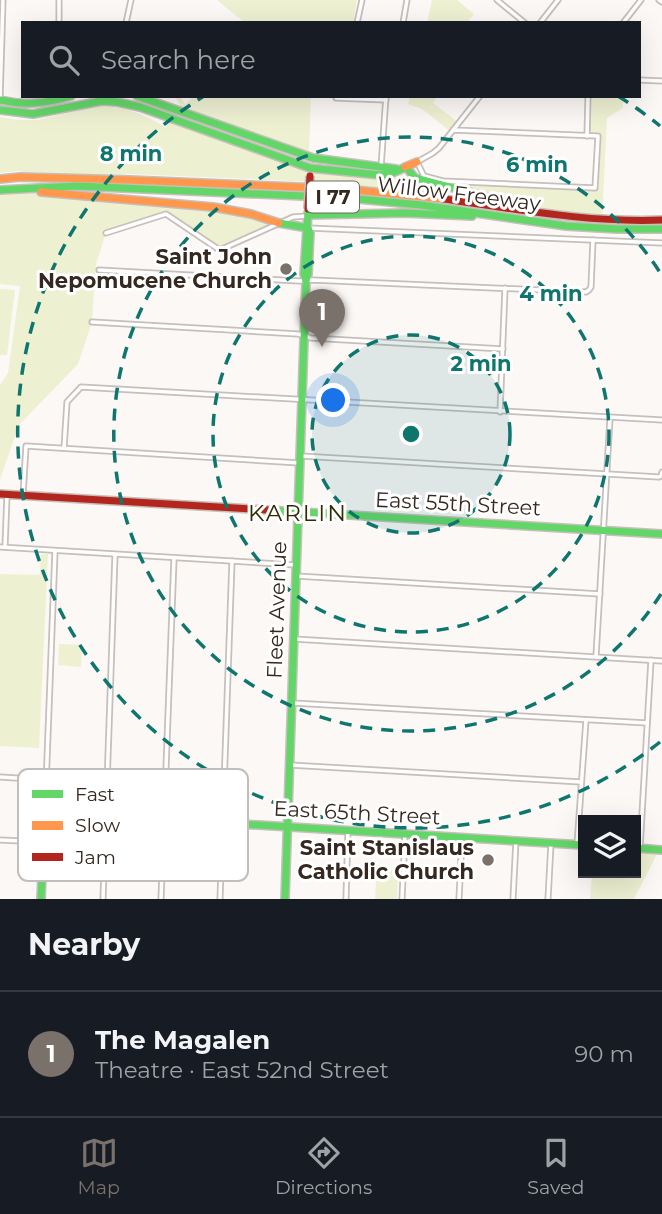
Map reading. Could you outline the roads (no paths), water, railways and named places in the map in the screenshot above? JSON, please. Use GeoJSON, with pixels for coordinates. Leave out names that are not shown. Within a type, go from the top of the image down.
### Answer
{"type":"FeatureCollection","features":[{"type":"Feature","properties":{"kind":"main road"},"geometry":{"type":"LineString","coordinates":[[0,100],[30,104],[57,98]]}},
{"type":"Feature","properties":{"kind":"main road"},"geometry":{"type":"LineString","coordinates":[[144,98],[313,158],[390,174],[417,162]]}},
{"type":"Feature","properties":{"kind":"main road"},"geometry":{"type":"LineString","coordinates":[[0,110],[27,114],[102,101],[117,102],[146,110],[310,172],[380,172]]}},
{"type":"Feature","properties":{"kind":"main road","name":"Fleet Avenue"},"geometry":{"type":"LineString","coordinates":[[285,899],[306,281],[310,233],[308,212],[313,158]]}},
{"type":"Feature","properties":{"kind":"main road"},"geometry":{"type":"LineString","coordinates":[[406,167],[415,178],[554,213]]}},
{"type":"Feature","properties":{"kind":"main road","name":"Willow Freeway"},"geometry":{"type":"LineString","coordinates":[[0,179],[20,177],[130,180],[345,189],[581,217],[662,220]]}},
{"type":"Feature","properties":{"kind":"main road","name":"Willow Freeway"},"geometry":{"type":"LineString","coordinates":[[1,190],[77,186],[336,197],[421,205],[566,226],[662,229]]}},
{"type":"Feature","properties":{"kind":"main road"},"geometry":{"type":"LineString","coordinates":[[1,190],[213,207],[308,228]]}},
{"type":"Feature","properties":{"kind":"main road"},"geometry":{"type":"LineString","coordinates":[[308,212],[510,218]]}},
{"type":"Feature","properties":{"kind":"main road","name":"East 55th Street"},"geometry":{"type":"LineString","coordinates":[[3,494],[662,534]]}},
{"type":"Feature","properties":{"kind":"main road","name":"East 65th Street"},"geometry":{"type":"LineString","coordinates":[[248,825],[578,845]]}},
{"type":"Feature","properties":{"kind":"main road"},"geometry":{"type":"LineString","coordinates":[[641,848],[662,850]]}},
{"type":"Feature","properties":{"kind":"main road"},"geometry":{"type":"LineString","coordinates":[[41,899],[42,881]]}},
{"type":"Feature","properties":{"kind":"street"},"geometry":{"type":"LineString","coordinates":[[0,100],[3,0]]}},
{"type":"Feature","properties":{"kind":"street"},"geometry":{"type":"LineString","coordinates":[[59,0],[59,21]]}},
{"type":"Feature","properties":{"kind":"street"},"geometry":{"type":"LineString","coordinates":[[126,21],[131,0]]}},
{"type":"Feature","properties":{"kind":"street"},"geometry":{"type":"LineString","coordinates":[[357,21],[362,0]]}},
{"type":"Feature","properties":{"kind":"street"},"geometry":{"type":"LineString","coordinates":[[403,21],[407,0]]}},
{"type":"Feature","properties":{"kind":"street"},"geometry":{"type":"LineString","coordinates":[[497,0],[523,21]]}},
{"type":"Feature","properties":{"kind":"street"},"geometry":{"type":"LineString","coordinates":[[542,21],[558,0]]}},
{"type":"Feature","properties":{"kind":"street"},"geometry":{"type":"LineString","coordinates":[[625,21],[641,0]]}},
{"type":"Feature","properties":{"kind":"street"},"geometry":{"type":"LineString","coordinates":[[641,80],[662,81]]}},
{"type":"Feature","properties":{"kind":"street"},"geometry":{"type":"LineString","coordinates":[[57,98],[58,110]]}},
{"type":"Feature","properties":{"kind":"street"},"geometry":{"type":"LineString","coordinates":[[139,98],[146,110]]}},
{"type":"Feature","properties":{"kind":"street"},"geometry":{"type":"LineString","coordinates":[[380,172],[386,98]]}},
{"type":"Feature","properties":{"kind":"street"},"geometry":{"type":"LineString","coordinates":[[453,130],[598,136],[595,188],[443,181],[424,176],[417,162],[433,153],[478,98]]}},
{"type":"Feature","properties":{"kind":"street"},"geometry":{"type":"LineString","coordinates":[[587,136],[588,98]]}},
{"type":"Feature","properties":{"kind":"street"},"geometry":{"type":"LineString","coordinates":[[106,233],[166,214],[218,249],[222,249],[308,212]]}},
{"type":"Feature","properties":{"kind":"street"},"geometry":{"type":"LineString","coordinates":[[308,228],[662,243]]}},
{"type":"Feature","properties":{"kind":"street"},"geometry":{"type":"LineString","coordinates":[[99,270],[586,292],[591,288],[593,240]]}},
{"type":"Feature","properties":{"kind":"street"},"geometry":{"type":"LineString","coordinates":[[500,412],[505,288]]}},
{"type":"Feature","properties":{"kind":"street"},"geometry":{"type":"LineString","coordinates":[[92,322],[503,349]]}},
{"type":"Feature","properties":{"kind":"street"},"geometry":{"type":"LineString","coordinates":[[64,448],[66,402],[81,387],[662,420]]}},
{"type":"Feature","properties":{"kind":"street"},"geometry":{"type":"LineString","coordinates":[[596,657],[610,418]]}},
{"type":"Feature","properties":{"kind":"street"},"geometry":{"type":"LineString","coordinates":[[23,495],[26,446],[607,474],[661,474]]}},
{"type":"Feature","properties":{"kind":"street"},"geometry":{"type":"LineString","coordinates":[[3,494],[2,547],[296,565]]}},
{"type":"Feature","properties":{"kind":"street"},"geometry":{"type":"LineString","coordinates":[[47,769],[55,551]]}},
{"type":"Feature","properties":{"kind":"street"},"geometry":{"type":"LineString","coordinates":[[108,769],[115,555]]}},
{"type":"Feature","properties":{"kind":"street"},"geometry":{"type":"LineString","coordinates":[[167,769],[174,558]]}},
{"type":"Feature","properties":{"kind":"street"},"geometry":{"type":"LineString","coordinates":[[225,769],[232,561]]}},
{"type":"Feature","properties":{"kind":"street"},"geometry":{"type":"LineString","coordinates":[[296,576],[600,594]]}},
{"type":"Feature","properties":{"kind":"street"},"geometry":{"type":"LineString","coordinates":[[293,639],[662,661]]}},
{"type":"Feature","properties":{"kind":"street"},"geometry":{"type":"LineString","coordinates":[[640,815],[652,660]]}},
{"type":"Feature","properties":{"kind":"street"},"geometry":{"type":"LineString","coordinates":[[291,703],[647,723]]}},
{"type":"Feature","properties":{"kind":"street"},"geometry":{"type":"LineString","coordinates":[[580,815],[586,720]]}},
{"type":"Feature","properties":{"kind":"street"},"geometry":{"type":"LineString","coordinates":[[289,765],[581,782]]}},
{"type":"Feature","properties":{"kind":"street"},"geometry":{"type":"LineString","coordinates":[[0,777],[18,778]]}},
{"type":"Feature","properties":{"kind":"street"},"geometry":{"type":"LineString","coordinates":[[346,899],[348,831]]}},
{"type":"Feature","properties":{"kind":"street"},"geometry":{"type":"LineString","coordinates":[[402,899],[405,834]]}},
{"type":"Feature","properties":{"kind":"street"},"geometry":{"type":"LineString","coordinates":[[459,899],[462,837]]}},
{"type":"Feature","properties":{"kind":"street"},"geometry":{"type":"LineString","coordinates":[[0,840],[18,841]]}},
{"type":"Feature","properties":{"kind":"street"},"geometry":{"type":"LineString","coordinates":[[513,899],[516,840]]}},
{"type":"Feature","properties":{"kind":"street"},"geometry":{"type":"LineString","coordinates":[[548,899],[551,843]]}},
{"type":"Feature","properties":{"kind":"street"},"geometry":{"type":"LineString","coordinates":[[103,899],[104,881]]}},
{"type":"Feature","properties":{"kind":"street"},"geometry":{"type":"LineString","coordinates":[[162,899],[163,881]]}},
{"type":"Feature","properties":{"kind":"street"},"geometry":{"type":"LineString","coordinates":[[220,899],[221,881]]}},
{"type":"Feature","properties":{"kind":"place","name":"Saint John Nepomucene Church"},"geometry":{"type":"Point","coordinates":[286,269]}},
{"type":"Feature","properties":{"kind":"place","name":"The Magalen"},"geometry":{"type":"Point","coordinates":[322,347]}},
{"type":"Feature","properties":{"kind":"place","name":"Saint Stanislaus Catholic Church"},"geometry":{"type":"Point","coordinates":[488,860]}},
{"type":"Feature","properties":{"kind":"district","name":"KARLIN"},"geometry":{"type":"Point","coordinates":[298,513]}}]}
